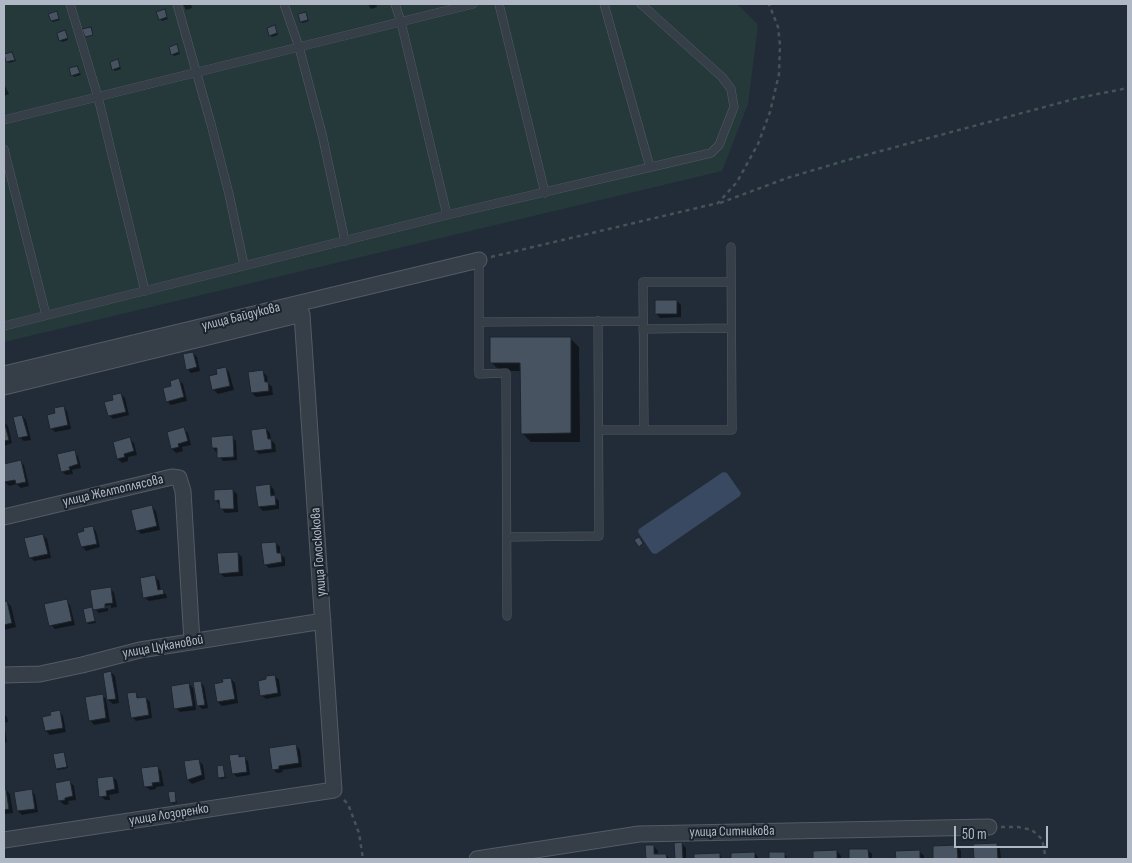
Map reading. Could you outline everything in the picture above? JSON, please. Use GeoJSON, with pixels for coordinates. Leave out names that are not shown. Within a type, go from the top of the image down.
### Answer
{"type":"FeatureCollection","features":[{"type":"Feature","properties":{"kind":"street","name":"улица Байдукова"},"geometry":{"type":"LineString","coordinates":[[4,374],[479,260]]}},
{"type":"Feature","properties":{"kind":"street","name":"улица Байдукова"},"geometry":{"type":"LineString","coordinates":[[4,387],[302,314]]}},
{"type":"Feature","properties":{"kind":"street","name":"улица Голоскокова"},"geometry":{"type":"LineString","coordinates":[[302,314],[334,790]]}},
{"type":"Feature","properties":{"kind":"street","name":"улица Желтоплясова"},"geometry":{"type":"LineString","coordinates":[[4,517],[172,477],[179,478],[184,491],[192,642]]}},
{"type":"Feature","properties":{"kind":"street","name":"улица Цукановой"},"geometry":{"type":"LineString","coordinates":[[4,675],[40,674],[140,650],[324,621]]}},
{"type":"Feature","properties":{"kind":"street","name":"улица Лозоренко"},"geometry":{"type":"LineString","coordinates":[[4,840],[334,790]]}},
{"type":"Feature","properties":{"kind":"street","name":"улица Ситникова"},"geometry":{"type":"LineString","coordinates":[[477,859],[639,834],[989,827]]}},
{"type":"Feature","properties":{"kind":"lane"},"geometry":{"type":"LineString","coordinates":[[70,4],[98,96],[146,291]]}},
{"type":"Feature","properties":{"kind":"lane"},"geometry":{"type":"LineString","coordinates":[[177,4],[198,72],[229,194],[244,265]]}},
{"type":"Feature","properties":{"kind":"lane"},"geometry":{"type":"LineString","coordinates":[[284,4],[300,47],[322,134],[345,240]]}},
{"type":"Feature","properties":{"kind":"lane"},"geometry":{"type":"LineString","coordinates":[[395,4],[401,22],[447,215]]}},
{"type":"Feature","properties":{"kind":"lane"},"geometry":{"type":"LineString","coordinates":[[4,120],[473,4]]}},
{"type":"Feature","properties":{"kind":"lane"},"geometry":{"type":"LineString","coordinates":[[498,4],[545,193]]}},
{"type":"Feature","properties":{"kind":"lane"},"geometry":{"type":"LineString","coordinates":[[604,4],[650,167]]}},
{"type":"Feature","properties":{"kind":"lane"},"geometry":{"type":"LineString","coordinates":[[4,326],[447,215],[712,153],[719,145],[734,107],[731,89],[722,77],[641,4]]}},
{"type":"Feature","properties":{"kind":"lane"},"geometry":{"type":"LineString","coordinates":[[4,149],[46,316]]}},
{"type":"Feature","properties":{"kind":"lane"},"geometry":{"type":"LineString","coordinates":[[599,430],[732,430],[731,247]]}},
{"type":"Feature","properties":{"kind":"lane"},"geometry":{"type":"LineString","coordinates":[[479,260],[479,374],[506,373],[507,616]]}},
{"type":"Feature","properties":{"kind":"lane"},"geometry":{"type":"LineString","coordinates":[[644,430],[643,282],[731,282]]}},
{"type":"Feature","properties":{"kind":"lane"},"geometry":{"type":"LineString","coordinates":[[479,322],[598,321],[643,325],[731,328]]}},
{"type":"Feature","properties":{"kind":"lane"},"geometry":{"type":"LineString","coordinates":[[507,537],[599,536],[598,321]]}},
{"type":"Feature","properties":{"kind":"path"},"geometry":{"type":"LineString","coordinates":[[718,203],[737,182],[758,144],[770,112],[779,74],[780,45],[778,27],[769,4]]}},
{"type":"Feature","properties":{"kind":"path"},"geometry":{"type":"LineString","coordinates":[[479,260],[718,203],[787,178],[851,159],[1078,98],[1128,88]]}},
{"type":"Feature","properties":{"kind":"path"},"geometry":{"type":"LineString","coordinates":[[334,790],[348,804],[359,834],[363,859]]}},
{"type":"Feature","properties":{"kind":"path"},"geometry":{"type":"LineString","coordinates":[[989,827],[1018,827],[1032,830],[1042,839],[1046,859]]}},
{"type":"Feature","properties":{"kind":"green space"},"geometry":{"type":"Polygon","coordinates":[[[4,4],[737,4],[758,25],[748,104],[722,171],[4,342],[4,4]]]}},
{"type":"Feature","properties":{"kind":"water"},"geometry":{"type":"Polygon","coordinates":[[[723,472],[727,473],[741,493],[740,496],[656,554],[652,553],[638,532],[639,529],[723,472]]]}},
{"type":"Feature","properties":{"kind":"building"},"geometry":{"type":"Polygon","coordinates":[[[165,9],[167,17],[159,20],[156,12],[165,9]]]}},
{"type":"Feature","properties":{"kind":"building"},"geometry":{"type":"Polygon","coordinates":[[[57,11],[59,19],[51,21],[48,14],[57,11]]]}},
{"type":"Feature","properties":{"kind":"building"},"geometry":{"type":"Polygon","coordinates":[[[306,12],[308,20],[300,22],[298,14],[306,12]]]}},
{"type":"Feature","properties":{"kind":"building"},"geometry":{"type":"Polygon","coordinates":[[[275,25],[277,33],[269,36],[267,28],[275,25]]]}},
{"type":"Feature","properties":{"kind":"building"},"geometry":{"type":"Polygon","coordinates":[[[91,27],[93,35],[85,37],[82,29],[91,27]]]}},
{"type":"Feature","properties":{"kind":"building"},"geometry":{"type":"Polygon","coordinates":[[[65,30],[68,38],[59,41],[57,33],[65,30]]]}},
{"type":"Feature","properties":{"kind":"building"},"geometry":{"type":"Polygon","coordinates":[[[177,44],[179,52],[171,55],[169,47],[177,44]]]}},
{"type":"Feature","properties":{"kind":"building"},"geometry":{"type":"Polygon","coordinates":[[[12,52],[15,60],[6,62],[4,54],[12,52]]]}},
{"type":"Feature","properties":{"kind":"building"},"geometry":{"type":"Polygon","coordinates":[[[118,59],[120,67],[112,70],[110,62],[118,59]]]}},
{"type":"Feature","properties":{"kind":"building"},"geometry":{"type":"Polygon","coordinates":[[[77,66],[80,73],[71,76],[69,68],[77,66]]]}},
{"type":"Feature","properties":{"kind":"building"},"geometry":{"type":"Polygon","coordinates":[[[655,300],[677,300],[677,314],[655,314],[655,300]]]}},
{"type":"Feature","properties":{"kind":"building"},"geometry":{"type":"Polygon","coordinates":[[[490,337],[571,337],[571,433],[521,434],[520,363],[490,363],[490,337]]]}},
{"type":"Feature","properties":{"kind":"building"},"geometry":{"type":"Polygon","coordinates":[[[193,352],[197,367],[186,370],[183,354],[193,352]]]}},
{"type":"Feature","properties":{"kind":"building"},"geometry":{"type":"Polygon","coordinates":[[[226,367],[230,386],[212,390],[209,376],[217,374],[216,369],[226,367]]]}},
{"type":"Feature","properties":{"kind":"building"},"geometry":{"type":"Polygon","coordinates":[[[263,370],[265,382],[268,382],[269,391],[251,393],[248,372],[263,370]]]}},
{"type":"Feature","properties":{"kind":"building"},"geometry":{"type":"Polygon","coordinates":[[[179,378],[184,397],[166,402],[163,388],[171,386],[170,381],[179,378]]]}},
{"type":"Feature","properties":{"kind":"building"},"geometry":{"type":"Polygon","coordinates":[[[121,393],[126,412],[108,416],[104,402],[113,400],[112,395],[121,393]]]}},
{"type":"Feature","properties":{"kind":"building"},"geometry":{"type":"Polygon","coordinates":[[[64,406],[68,425],[50,429],[47,415],[55,413],[54,408],[64,406]]]}},
{"type":"Feature","properties":{"kind":"building"},"geometry":{"type":"Polygon","coordinates":[[[22,415],[28,436],[18,438],[13,417],[22,415]]]}},
{"type":"Feature","properties":{"kind":"building"},"geometry":{"type":"Polygon","coordinates":[[[4,421],[9,440],[4,441],[4,421]]]}},
{"type":"Feature","properties":{"kind":"building"},"geometry":{"type":"Polygon","coordinates":[[[184,427],[188,441],[178,444],[179,447],[171,449],[167,432],[184,427]]]}},
{"type":"Feature","properties":{"kind":"building"},"geometry":{"type":"Polygon","coordinates":[[[266,428],[268,439],[271,439],[272,449],[254,451],[251,430],[266,428]]]}},
{"type":"Feature","properties":{"kind":"building"},"geometry":{"type":"Polygon","coordinates":[[[233,435],[234,457],[217,458],[217,448],[212,448],[211,437],[233,435]]]}},
{"type":"Feature","properties":{"kind":"building"},"geometry":{"type":"Polygon","coordinates":[[[130,437],[134,451],[124,454],[125,457],[117,459],[113,442],[130,437]]]}},
{"type":"Feature","properties":{"kind":"building"},"geometry":{"type":"Polygon","coordinates":[[[75,450],[78,464],[69,467],[70,470],[61,472],[57,454],[75,450]]]}},
{"type":"Feature","properties":{"kind":"building"},"geometry":{"type":"Polygon","coordinates":[[[21,460],[26,482],[16,484],[15,480],[4,482],[4,464],[21,460]]]}},
{"type":"Feature","properties":{"kind":"building"},"geometry":{"type":"Polygon","coordinates":[[[270,484],[271,496],[275,495],[276,505],[258,507],[255,486],[270,484]]]}},
{"type":"Feature","properties":{"kind":"building"},"geometry":{"type":"Polygon","coordinates":[[[233,489],[234,509],[220,509],[219,500],[214,501],[214,490],[233,489]]]}},
{"type":"Feature","properties":{"kind":"building"},"geometry":{"type":"Polygon","coordinates":[[[152,505],[157,526],[136,531],[131,510],[152,505]]]}},
{"type":"Feature","properties":{"kind":"building"},"geometry":{"type":"Polygon","coordinates":[[[93,526],[97,544],[81,547],[77,533],[84,531],[83,528],[93,526]]]}},
{"type":"Feature","properties":{"kind":"building"},"geometry":{"type":"Polygon","coordinates":[[[43,534],[48,554],[29,558],[24,538],[43,534]]]}},
{"type":"Feature","properties":{"kind":"building"},"geometry":{"type":"Polygon","coordinates":[[[639,537],[643,543],[639,547],[634,540],[639,537]]]}},
{"type":"Feature","properties":{"kind":"building"},"geometry":{"type":"Polygon","coordinates":[[[276,542],[277,553],[281,553],[282,562],[264,565],[261,543],[276,542]]]}},
{"type":"Feature","properties":{"kind":"building"},"geometry":{"type":"Polygon","coordinates":[[[238,552],[239,572],[219,574],[217,553],[238,552]]]}},
{"type":"Feature","properties":{"kind":"building"},"geometry":{"type":"Polygon","coordinates":[[[155,575],[158,590],[163,589],[164,594],[143,598],[140,578],[155,575]]]}},
{"type":"Feature","properties":{"kind":"building"},"geometry":{"type":"Polygon","coordinates":[[[111,587],[113,603],[105,604],[105,608],[93,610],[90,590],[111,587]]]}},
{"type":"Feature","properties":{"kind":"building"},"geometry":{"type":"Polygon","coordinates":[[[67,599],[72,621],[49,626],[44,604],[67,599]]]}},
{"type":"Feature","properties":{"kind":"building"},"geometry":{"type":"Polygon","coordinates":[[[7,601],[12,623],[4,625],[4,602],[7,601]]]}},
{"type":"Feature","properties":{"kind":"building"},"geometry":{"type":"Polygon","coordinates":[[[92,607],[95,621],[86,623],[83,609],[92,607]]]}},
{"type":"Feature","properties":{"kind":"building"},"geometry":{"type":"Polygon","coordinates":[[[111,671],[116,699],[107,700],[103,673],[111,671]]]}},
{"type":"Feature","properties":{"kind":"building"},"geometry":{"type":"Polygon","coordinates":[[[275,675],[278,693],[260,696],[258,681],[266,679],[266,676],[275,675]]]}},
{"type":"Feature","properties":{"kind":"building"},"geometry":{"type":"Polygon","coordinates":[[[231,678],[235,699],[217,702],[214,684],[223,682],[222,679],[231,678]]]}},
{"type":"Feature","properties":{"kind":"building"},"geometry":{"type":"Polygon","coordinates":[[[201,681],[205,705],[197,706],[193,682],[201,681]]]}},
{"type":"Feature","properties":{"kind":"building"},"geometry":{"type":"Polygon","coordinates":[[[189,683],[193,706],[174,709],[171,686],[189,683]]]}},
{"type":"Feature","properties":{"kind":"building"},"geometry":{"type":"Polygon","coordinates":[[[136,692],[137,698],[146,697],[149,715],[131,718],[127,693],[136,692]]]}},
{"type":"Feature","properties":{"kind":"building"},"geometry":{"type":"Polygon","coordinates":[[[103,694],[106,718],[89,721],[85,697],[103,694]]]}},
{"type":"Feature","properties":{"kind":"building"},"geometry":{"type":"Polygon","coordinates":[[[60,710],[63,728],[45,731],[42,717],[51,715],[50,712],[60,710]]]}},
{"type":"Feature","properties":{"kind":"building"},"geometry":{"type":"Polygon","coordinates":[[[296,744],[299,763],[279,766],[279,769],[272,770],[269,748],[296,744]]]}},
{"type":"Feature","properties":{"kind":"building"},"geometry":{"type":"Polygon","coordinates":[[[64,752],[67,767],[56,769],[53,754],[64,752]]]}},
{"type":"Feature","properties":{"kind":"building"},"geometry":{"type":"Polygon","coordinates":[[[239,754],[239,757],[245,756],[247,772],[232,774],[229,755],[239,754]]]}},
{"type":"Feature","properties":{"kind":"building"},"geometry":{"type":"Polygon","coordinates":[[[199,759],[202,775],[187,780],[184,761],[199,759]]]}},
{"type":"Feature","properties":{"kind":"building"},"geometry":{"type":"Polygon","coordinates":[[[223,765],[225,777],[218,778],[217,766],[223,765]]]}},
{"type":"Feature","properties":{"kind":"building"},"geometry":{"type":"Polygon","coordinates":[[[158,766],[160,782],[152,783],[153,786],[144,787],[141,768],[158,766]]]}},
{"type":"Feature","properties":{"kind":"building"},"geometry":{"type":"Polygon","coordinates":[[[113,776],[115,789],[106,791],[107,796],[99,797],[97,778],[113,776]]]}},
{"type":"Feature","properties":{"kind":"building"},"geometry":{"type":"Polygon","coordinates":[[[70,780],[73,796],[58,801],[55,783],[70,780]]]}},
{"type":"Feature","properties":{"kind":"building"},"geometry":{"type":"Polygon","coordinates":[[[4,789],[6,789],[9,809],[4,810],[4,789]]]}},
{"type":"Feature","properties":{"kind":"building"},"geometry":{"type":"Polygon","coordinates":[[[32,789],[35,809],[17,811],[14,792],[32,789]]]}},
{"type":"Feature","properties":{"kind":"building"},"geometry":{"type":"Polygon","coordinates":[[[175,791],[176,802],[170,803],[168,792],[175,791]]]}},
{"type":"Feature","properties":{"kind":"building"},"geometry":{"type":"Polygon","coordinates":[[[682,842],[683,859],[675,859],[674,843],[682,842]]]}},
{"type":"Feature","properties":{"kind":"building"},"geometry":{"type":"Polygon","coordinates":[[[997,843],[998,859],[974,859],[973,844],[997,843]]]}},
{"type":"Feature","properties":{"kind":"building"},"geometry":{"type":"Polygon","coordinates":[[[645,845],[654,845],[654,854],[666,854],[667,859],[646,859],[645,845]]]}},
{"type":"Feature","properties":{"kind":"building"},"geometry":{"type":"Polygon","coordinates":[[[957,845],[958,859],[933,859],[933,846],[957,845]]]}},
{"type":"Feature","properties":{"kind":"building"},"geometry":{"type":"Polygon","coordinates":[[[849,849],[868,849],[869,859],[849,859],[849,849]]]}},
{"type":"Feature","properties":{"kind":"building"},"geometry":{"type":"Polygon","coordinates":[[[837,850],[837,859],[813,859],[813,851],[837,850]]]}},
{"type":"Feature","properties":{"kind":"building"},"geometry":{"type":"Polygon","coordinates":[[[920,850],[920,859],[896,859],[895,851],[920,850]]]}},
{"type":"Feature","properties":{"kind":"building"},"geometry":{"type":"Polygon","coordinates":[[[755,852],[755,859],[731,859],[731,853],[755,852]]]}},
{"type":"Feature","properties":{"kind":"building"},"geometry":{"type":"Polygon","coordinates":[[[769,852],[785,852],[785,859],[769,859],[769,852]]]}},
{"type":"Feature","properties":{"kind":"building"},"geometry":{"type":"Polygon","coordinates":[[[720,853],[720,859],[694,859],[694,854],[720,853]]]}}]}
